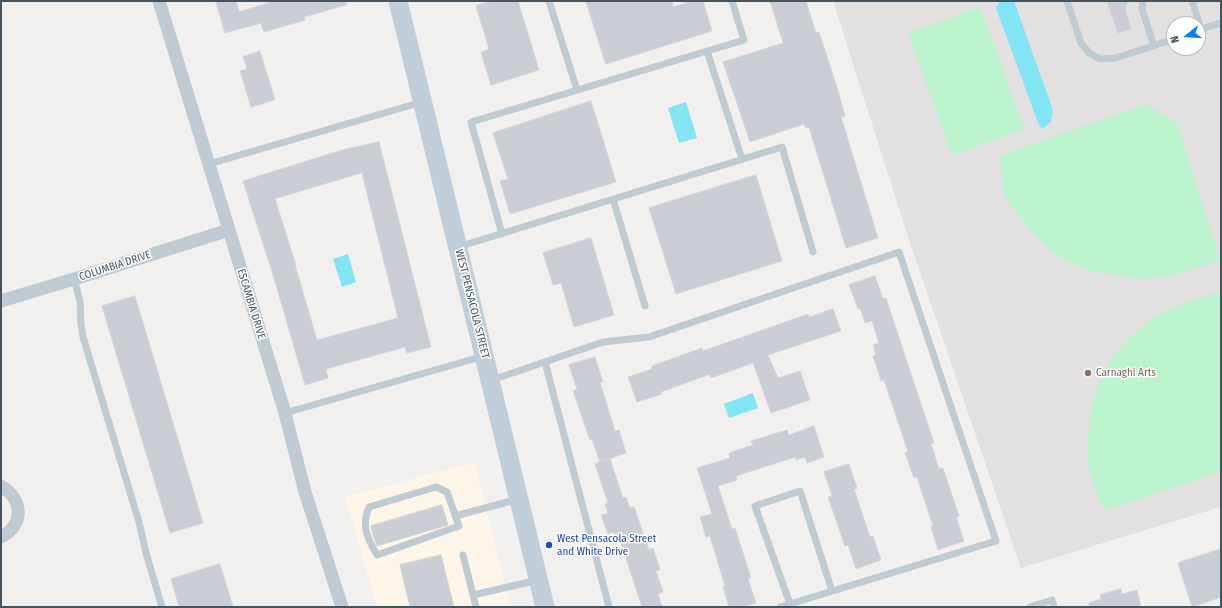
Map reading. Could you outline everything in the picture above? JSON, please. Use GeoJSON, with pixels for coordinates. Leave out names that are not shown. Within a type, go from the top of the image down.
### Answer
{"type":"FeatureCollection","features":[{"type":"Feature","properties":{"kind":"main road","name":"WEST PENSACOLA STREET"},"geometry":{"type":"LineString","coordinates":[[398,1],[545,607]]}},
{"type":"Feature","properties":{"kind":"street","name":"ESCAMBIA DRIVE"},"geometry":{"type":"LineString","coordinates":[[159,1],[285,413],[305,492],[342,607]]}},
{"type":"Feature","properties":{"kind":"street","name":"COLUMBIA DRIVE"},"geometry":{"type":"LineString","coordinates":[[1,301],[229,230]]}},
{"type":"Feature","properties":{"kind":"street"},"geometry":{"type":"LineString","coordinates":[[1,486],[9,491],[15,499],[18,508],[18,518],[8,534],[1,537]]}},
{"type":"Feature","properties":{"kind":"lane"},"geometry":{"type":"LineString","coordinates":[[549,1],[577,90]]}},
{"type":"Feature","properties":{"kind":"lane"},"geometry":{"type":"LineString","coordinates":[[502,234],[471,122],[744,40],[732,1]]}},
{"type":"Feature","properties":{"kind":"lane"},"geometry":{"type":"LineString","coordinates":[[1067,1],[1081,43],[1089,53],[1100,59],[1116,58],[1166,42]]}},
{"type":"Feature","properties":{"kind":"lane"},"geometry":{"type":"LineString","coordinates":[[1143,1],[1142,9],[1154,46]]}},
{"type":"Feature","properties":{"kind":"lane"},"geometry":{"type":"LineString","coordinates":[[1192,1],[1196,16]]}},
{"type":"Feature","properties":{"kind":"lane"},"geometry":{"type":"LineString","coordinates":[[1206,28],[1221,23]]}},
{"type":"Feature","properties":{"kind":"lane"},"geometry":{"type":"LineString","coordinates":[[707,51],[742,159]]}},
{"type":"Feature","properties":{"kind":"lane"},"geometry":{"type":"LineString","coordinates":[[209,164],[423,102]]}},
{"type":"Feature","properties":{"kind":"lane"},"geometry":{"type":"LineString","coordinates":[[458,247],[782,147],[813,252]]}},
{"type":"Feature","properties":{"kind":"lane"},"geometry":{"type":"LineString","coordinates":[[613,199],[645,306]]}},
{"type":"Feature","properties":{"kind":"lane"},"geometry":{"type":"LineString","coordinates":[[490,380],[603,342],[649,336],[899,252],[996,541],[780,607]]}},
{"type":"Feature","properties":{"kind":"lane"},"geometry":{"type":"LineString","coordinates":[[74,279],[80,301],[83,336],[140,522],[146,553],[162,607]]}},
{"type":"Feature","properties":{"kind":"lane"},"geometry":{"type":"LineString","coordinates":[[285,413],[484,356]]}},
{"type":"Feature","properties":{"kind":"lane"},"geometry":{"type":"LineString","coordinates":[[545,362],[609,607]]}},
{"type":"Feature","properties":{"kind":"lane"},"geometry":{"type":"LineString","coordinates":[[436,487],[447,492],[455,516],[459,526],[377,555],[371,545],[364,526],[369,507],[436,487]]}},
{"type":"Feature","properties":{"kind":"lane"},"geometry":{"type":"LineString","coordinates":[[790,604],[755,506],[800,491],[832,591]]}},
{"type":"Feature","properties":{"kind":"lane"},"geometry":{"type":"LineString","coordinates":[[455,516],[519,499]]}},
{"type":"Feature","properties":{"kind":"lane"},"geometry":{"type":"LineString","coordinates":[[463,555],[476,607]]}},
{"type":"Feature","properties":{"kind":"lane"},"geometry":{"type":"LineString","coordinates":[[473,595],[539,580]]}},
{"type":"Feature","properties":{"kind":"lane"},"geometry":{"type":"LineString","coordinates":[[1030,607],[1052,600],[1054,607]]}},
{"type":"Feature","properties":{"kind":"shaded area","name":"Carnaghi Arts"},"geometry":{"type":"Polygon","coordinates":[[[833,1],[1221,1],[1221,507],[1021,568],[909,240],[833,1]]]}},
{"type":"Feature","properties":{"kind":"shaded area"},"geometry":{"type":"Polygon","coordinates":[[[475,462],[510,607],[377,607],[345,497],[475,462]]]}},
{"type":"Feature","properties":{"kind":"green space"},"geometry":{"type":"Polygon","coordinates":[[[980,7],[1024,129],[952,155],[908,33],[980,7]]]}},
{"type":"Feature","properties":{"kind":"green space"},"geometry":{"type":"Polygon","coordinates":[[[1146,104],[1177,123],[1220,261],[1174,275],[1144,279],[1095,272],[1066,260],[1049,249],[1034,234],[1005,198],[999,156],[1146,104]]]}},
{"type":"Feature","properties":{"kind":"green space"},"geometry":{"type":"Polygon","coordinates":[[[1221,291],[1221,472],[1106,510],[1098,499],[1095,491],[1088,454],[1088,433],[1091,412],[1096,392],[1103,374],[1113,357],[1126,341],[1141,327],[1159,315],[1174,308],[1221,291]]]}},
{"type":"Feature","properties":{"kind":"water"},"geometry":{"type":"Polygon","coordinates":[[[1000,1],[1014,1],[1053,110],[1051,122],[1042,129],[1037,120],[996,8],[1000,1]]]}},
{"type":"Feature","properties":{"kind":"water"},"geometry":{"type":"Polygon","coordinates":[[[686,102],[697,138],[679,143],[668,108],[686,102]]]}},
{"type":"Feature","properties":{"kind":"water"},"geometry":{"type":"Polygon","coordinates":[[[348,254],[356,282],[342,287],[333,259],[348,254]]]}},
{"type":"Feature","properties":{"kind":"water"},"geometry":{"type":"Polygon","coordinates":[[[753,393],[758,408],[729,418],[724,404],[753,393]]]}},
{"type":"Feature","properties":{"kind":"building"},"geometry":{"type":"Polygon","coordinates":[[[216,1],[236,1],[239,12],[275,1],[346,1],[346,5],[304,17],[305,20],[264,32],[261,23],[225,33],[216,1]]]}},
{"type":"Feature","properties":{"kind":"building"},"geometry":{"type":"Polygon","coordinates":[[[492,1],[518,1],[539,70],[491,85],[481,52],[489,49],[476,6],[492,1]]]}},
{"type":"Feature","properties":{"kind":"building"},"geometry":{"type":"Polygon","coordinates":[[[586,1],[672,1],[673,7],[693,1],[703,1],[712,31],[606,64],[586,1]]]}},
{"type":"Feature","properties":{"kind":"building"},"geometry":{"type":"Polygon","coordinates":[[[770,1],[806,1],[816,33],[819,32],[836,84],[845,116],[841,117],[878,238],[846,248],[809,127],[806,128],[804,124],[750,142],[723,62],[783,43],[770,1]]]}},
{"type":"Feature","properties":{"kind":"building"},"geometry":{"type":"Polygon","coordinates":[[[1107,1],[1128,1],[1125,8],[1131,29],[1118,33],[1107,1]]]}},
{"type":"Feature","properties":{"kind":"building"},"geometry":{"type":"Polygon","coordinates":[[[260,51],[275,100],[251,107],[240,71],[247,69],[243,57],[260,51]]]}},
{"type":"Feature","properties":{"kind":"building"},"geometry":{"type":"Polygon","coordinates":[[[591,101],[616,182],[510,214],[500,181],[508,179],[493,133],[591,101]]]}},
{"type":"Feature","properties":{"kind":"building"},"geometry":{"type":"Polygon","coordinates":[[[379,142],[431,347],[407,353],[405,347],[326,369],[328,378],[305,385],[274,278],[243,181],[342,150],[379,142]],[[362,173],[275,199],[296,265],[317,340],[398,318],[362,173]]]}},
{"type":"Feature","properties":{"kind":"building"},"geometry":{"type":"Polygon","coordinates":[[[756,175],[782,261],[676,294],[649,208],[756,175]]]}},
{"type":"Feature","properties":{"kind":"building"},"geometry":{"type":"Polygon","coordinates":[[[591,238],[614,315],[574,327],[561,283],[553,285],[543,253],[591,238]]]}},
{"type":"Feature","properties":{"kind":"building"},"geometry":{"type":"Polygon","coordinates":[[[875,276],[883,299],[886,298],[934,443],[931,444],[939,469],[943,468],[959,516],[956,517],[964,541],[938,550],[931,527],[933,526],[917,477],[914,478],[905,453],[908,452],[884,380],[881,381],[873,356],[876,355],[873,345],[879,343],[872,321],[865,323],[860,308],[858,309],[849,285],[875,276]]]}},
{"type":"Feature","properties":{"kind":"building"},"geometry":{"type":"Polygon","coordinates":[[[135,296],[203,523],[170,533],[102,306],[135,296]]]}},
{"type":"Feature","properties":{"kind":"building"},"geometry":{"type":"Polygon","coordinates":[[[833,309],[841,331],[768,355],[778,378],[800,371],[810,400],[771,413],[753,363],[711,378],[710,374],[661,392],[662,394],[637,402],[628,377],[652,369],[652,366],[702,348],[703,351],[808,314],[809,317],[833,309]]]}},
{"type":"Feature","properties":{"kind":"building"},"geometry":{"type":"Polygon","coordinates":[[[595,357],[603,382],[600,382],[615,431],[619,430],[626,453],[600,462],[592,439],[590,440],[573,391],[577,389],[569,365],[595,357]]]}},
{"type":"Feature","properties":{"kind":"building"},"geometry":{"type":"Polygon","coordinates":[[[814,426],[824,457],[807,463],[805,457],[796,460],[795,457],[736,476],[737,480],[718,486],[732,529],[735,528],[751,578],[748,579],[756,603],[742,607],[729,607],[723,587],[725,586],[710,536],[706,537],[700,517],[712,514],[697,468],[730,458],[729,453],[753,445],[751,441],[787,430],[789,435],[814,426]]]}},
{"type":"Feature","properties":{"kind":"building"},"geometry":{"type":"Polygon","coordinates":[[[610,459],[623,498],[626,497],[630,508],[634,507],[649,550],[653,548],[660,570],[656,571],[663,592],[658,594],[662,607],[642,607],[620,540],[617,541],[614,532],[608,534],[601,515],[608,513],[605,504],[608,503],[595,464],[610,459]]]}},
{"type":"Feature","properties":{"kind":"building"},"geometry":{"type":"Polygon","coordinates":[[[849,464],[857,488],[854,489],[870,537],[873,536],[881,560],[856,569],[848,545],[845,546],[828,497],[832,496],[824,472],[849,464]]]}},
{"type":"Feature","properties":{"kind":"building"},"geometry":{"type":"Polygon","coordinates":[[[442,505],[448,525],[377,546],[371,526],[442,505]]]}},
{"type":"Feature","properties":{"kind":"building"},"geometry":{"type":"Polygon","coordinates":[[[1221,549],[1221,597],[1192,607],[1178,563],[1221,549]]]}},
{"type":"Feature","properties":{"kind":"building"},"geometry":{"type":"Polygon","coordinates":[[[441,555],[454,607],[410,607],[400,565],[441,555]]]}},
{"type":"Feature","properties":{"kind":"building"},"geometry":{"type":"Polygon","coordinates":[[[220,564],[233,607],[179,607],[171,579],[220,564]]]}},
{"type":"Feature","properties":{"kind":"building"},"geometry":{"type":"Polygon","coordinates":[[[1121,589],[1122,594],[1137,590],[1141,607],[1089,607],[1089,603],[1101,599],[1100,595],[1121,589]]]}},
{"type":"Feature","properties":{"kind":"place","name":"Carnaghi Arts"},"geometry":{"type":"Point","coordinates":[1088,373]}},
{"type":"Feature","properties":{"kind":"place","name":"West Pensacola Street and White Drive"},"geometry":{"type":"Point","coordinates":[549,545]}}]}
